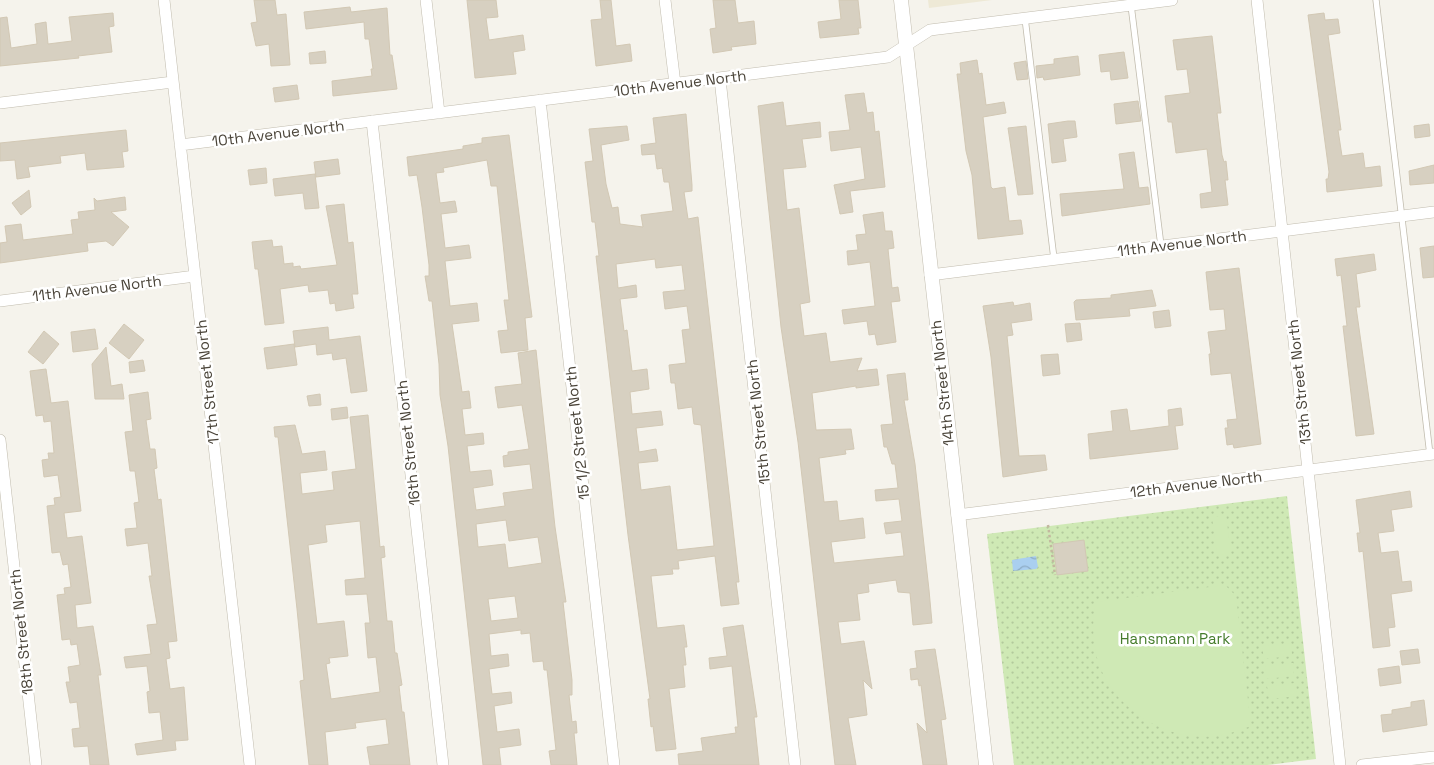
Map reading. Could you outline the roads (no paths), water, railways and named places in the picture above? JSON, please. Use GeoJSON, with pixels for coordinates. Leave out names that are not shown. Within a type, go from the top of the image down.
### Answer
{"type":"FeatureCollection","features":[{"type":"Feature","properties":{"kind":"street","name":"17th Street North"},"geometry":{"type":"LineString","coordinates":[[164,0],[250,765]]}},
{"type":"Feature","properties":{"kind":"street"},"geometry":{"type":"LineString","coordinates":[[426,0],[439,113]]}},
{"type":"Feature","properties":{"kind":"street"},"geometry":{"type":"LineString","coordinates":[[665,0],[675,84]]}},
{"type":"Feature","properties":{"kind":"street","name":"14th Street North"},"geometry":{"type":"LineString","coordinates":[[901,0],[930,275],[986,765]]}},
{"type":"Feature","properties":{"kind":"street","name":"10th Avenue North"},"geometry":{"type":"LineString","coordinates":[[180,145],[888,57],[930,30],[1172,0]]}},
{"type":"Feature","properties":{"kind":"street","name":"13th Street North"},"geometry":{"type":"LineString","coordinates":[[1257,0],[1340,765]]}},
{"type":"Feature","properties":{"kind":"street","name":"15th Street North"},"geometry":{"type":"LineString","coordinates":[[720,78],[795,765]]}},
{"type":"Feature","properties":{"kind":"street"},"geometry":{"type":"LineString","coordinates":[[0,103],[173,82]]}},
{"type":"Feature","properties":{"kind":"street","name":"15 1/2 Street North"},"geometry":{"type":"LineString","coordinates":[[540,100],[614,765]]}},
{"type":"Feature","properties":{"kind":"street","name":"16th Street North"},"geometry":{"type":"LineString","coordinates":[[372,122],[443,765]]}},
{"type":"Feature","properties":{"kind":"street","name":"11th Avenue North"},"geometry":{"type":"LineString","coordinates":[[930,275],[1434,212]]}},
{"type":"Feature","properties":{"kind":"street","name":"11th Avenue North"},"geometry":{"type":"LineString","coordinates":[[0,301],[195,276]]}},
{"type":"Feature","properties":{"kind":"street","name":"18th Street North"},"geometry":{"type":"LineString","coordinates":[[0,440],[36,765]]}},
{"type":"Feature","properties":{"kind":"street","name":"12th Avenue North"},"geometry":{"type":"LineString","coordinates":[[957,515],[1432,454]]}},
{"type":"Feature","properties":{"kind":"street"},"geometry":{"type":"LineString","coordinates":[[1362,765],[1434,757]]}},
{"type":"Feature","properties":{"kind":"lane"},"geometry":{"type":"LineString","coordinates":[[1376,0],[1432,454]]}},
{"type":"Feature","properties":{"kind":"lane"},"geometry":{"type":"LineString","coordinates":[[1131,5],[1161,246]]}},
{"type":"Feature","properties":{"kind":"lane"},"geometry":{"type":"LineString","coordinates":[[1025,18],[1054,259]]}},
{"type":"Feature","properties":{"kind":"water"},"geometry":{"type":"Polygon","coordinates":[[[1036,556],[1038,567],[1036,569],[1013,571],[1012,560],[1036,556]]]}},
{"type":"Feature","properties":{"kind":"park label","name":"Hansmann Park"},"geometry":{"type":"Point","coordinates":[1175,638]}}]}
